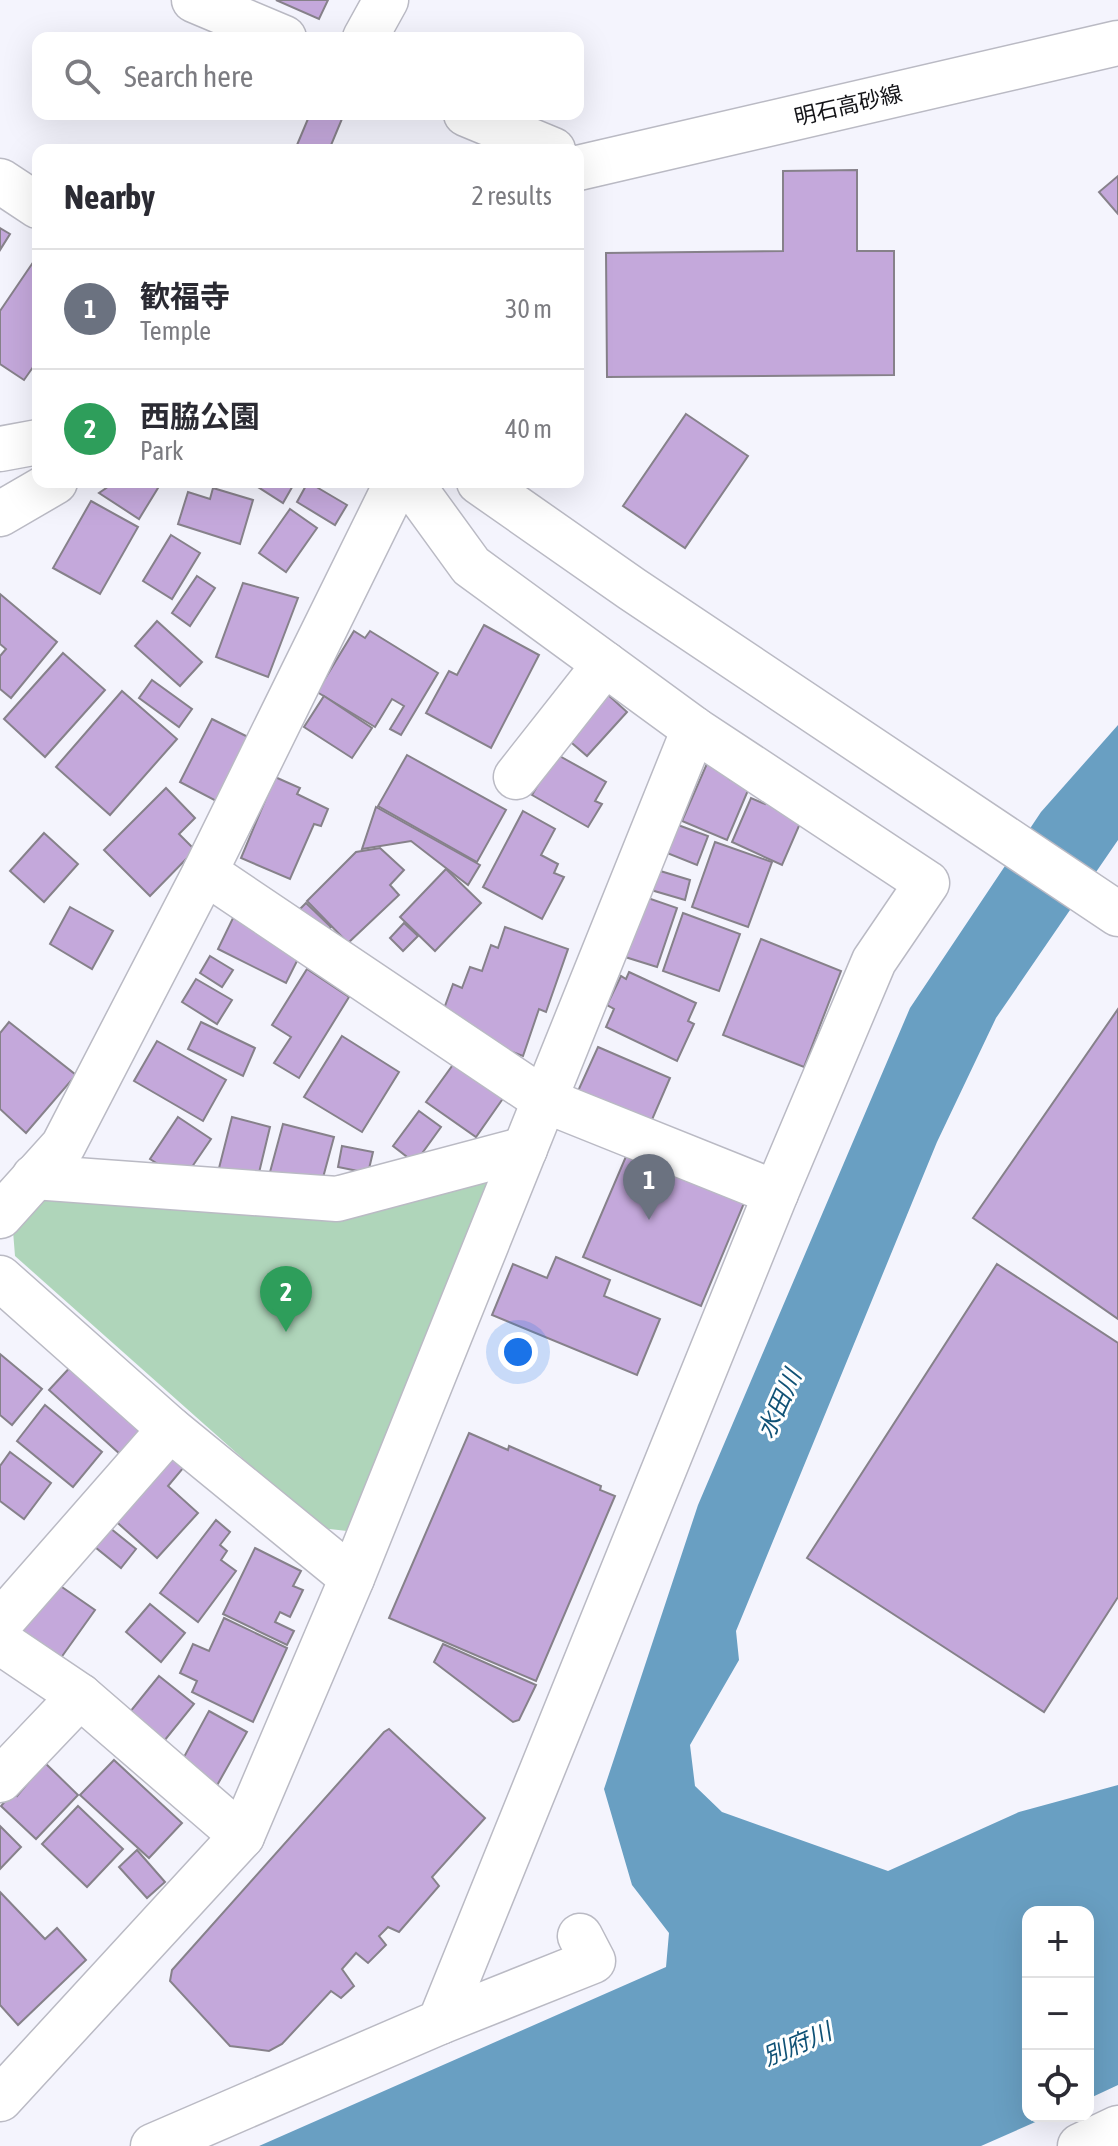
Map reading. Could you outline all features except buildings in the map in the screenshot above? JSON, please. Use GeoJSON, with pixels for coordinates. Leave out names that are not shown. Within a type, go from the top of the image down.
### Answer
{"type":"FeatureCollection","features":[{"type":"Feature","properties":{"kind":"street"},"geometry":{"type":"LineString","coordinates":[[194,0],[270,32]]}},
{"type":"Feature","properties":{"kind":"street"},"geometry":{"type":"LineString","coordinates":[[368,32],[386,0]]}},
{"type":"Feature","properties":{"kind":"street","name":"明石高砂線"},"geometry":{"type":"LineString","coordinates":[[584,159],[1118,43]]}},
{"type":"Feature","properties":{"kind":"street"},"geometry":{"type":"LineString","coordinates":[[480,120],[535,144]]}},
{"type":"Feature","properties":{"kind":"street"},"geometry":{"type":"LineString","coordinates":[[0,181],[32,202]]}},
{"type":"Feature","properties":{"kind":"street"},"geometry":{"type":"LineString","coordinates":[[0,449],[32,443]]}},
{"type":"Feature","properties":{"kind":"street"},"geometry":{"type":"LineString","coordinates":[[0,514],[45,488]]}},
{"type":"Feature","properties":{"kind":"street"},"geometry":{"type":"LineString","coordinates":[[0,1216],[63,1146],[205,872],[394,488]]}},
{"type":"Feature","properties":{"kind":"street"},"geometry":{"type":"LineString","coordinates":[[414,488],[471,566],[694,729],[927,883],[874,961],[776,1193],[440,2022]]}},
{"type":"Feature","properties":{"kind":"street"},"geometry":{"type":"LineString","coordinates":[[488,488],[632,589],[1110,909]]}},
{"type":"Feature","properties":{"kind":"street"},"geometry":{"type":"LineString","coordinates":[[516,777],[605,664]]}},
{"type":"Feature","properties":{"kind":"street"},"geometry":{"type":"LineString","coordinates":[[0,2099],[242,1836],[352,1578],[694,729]]}},
{"type":"Feature","properties":{"kind":"street"},"geometry":{"type":"LineString","coordinates":[[205,872],[544,1100],[776,1193]]}},
{"type":"Feature","properties":{"kind":"street"},"geometry":{"type":"LineString","coordinates":[[34,1177],[337,1199],[525,1149]]}},
{"type":"Feature","properties":{"kind":"street"},"geometry":{"type":"LineString","coordinates":[[0,1278],[170,1429],[352,1578]]}},
{"type":"Feature","properties":{"kind":"street"},"geometry":{"type":"LineString","coordinates":[[0,1623],[170,1429]]}},
{"type":"Feature","properties":{"kind":"street"},"geometry":{"type":"LineString","coordinates":[[0,1642],[80,1696],[242,1836]]}},
{"type":"Feature","properties":{"kind":"street"},"geometry":{"type":"LineString","coordinates":[[0,1780],[80,1696]]}},
{"type":"Feature","properties":{"kind":"street"},"geometry":{"type":"LineString","coordinates":[[153,2146],[440,2022],[593,1961],[580,1936]]}},
{"type":"Feature","properties":{"kind":"street"},"geometry":{"type":"LineString","coordinates":[[1080,2146],[1118,2128]]}},
{"type":"Feature","properties":{"kind":"green space"},"geometry":{"type":"Polygon","coordinates":[[[496,1171],[347,1531],[321,1528],[15,1256],[13,1231],[56,1185],[201,1202],[496,1171]]]}},
{"type":"Feature","properties":{"kind":"water"},"geometry":{"type":"Polygon","coordinates":[[[1118,725],[1118,840],[996,1018],[937,1142],[736,1631],[739,1660],[690,1745],[695,1786],[722,1812],[888,1871],[1019,1812],[1118,1785],[1118,2085],[1094,2096],[1094,1906],[1022,1906],[1022,2122],[1035,2122],[981,2146],[259,2146],[666,1967],[669,1933],[632,1885],[604,1789],[698,1505],[910,1008],[1041,812],[1118,725]]]}},
{"type":"Feature","properties":{"kind":"place","name":"歓福寺"},"geometry":{"type":"Point","coordinates":[649,1220]}},
{"type":"Feature","properties":{"kind":"place","name":"西脇公園"},"geometry":{"type":"Point","coordinates":[286,1332]}},
{"type":"Feature","properties":{"kind":"water label","name":"水田川"},"geometry":{"type":"Point","coordinates":[779,1404]}},
{"type":"Feature","properties":{"kind":"water label","name":"別府川"},"geometry":{"type":"Point","coordinates":[797,2044]}}]}
